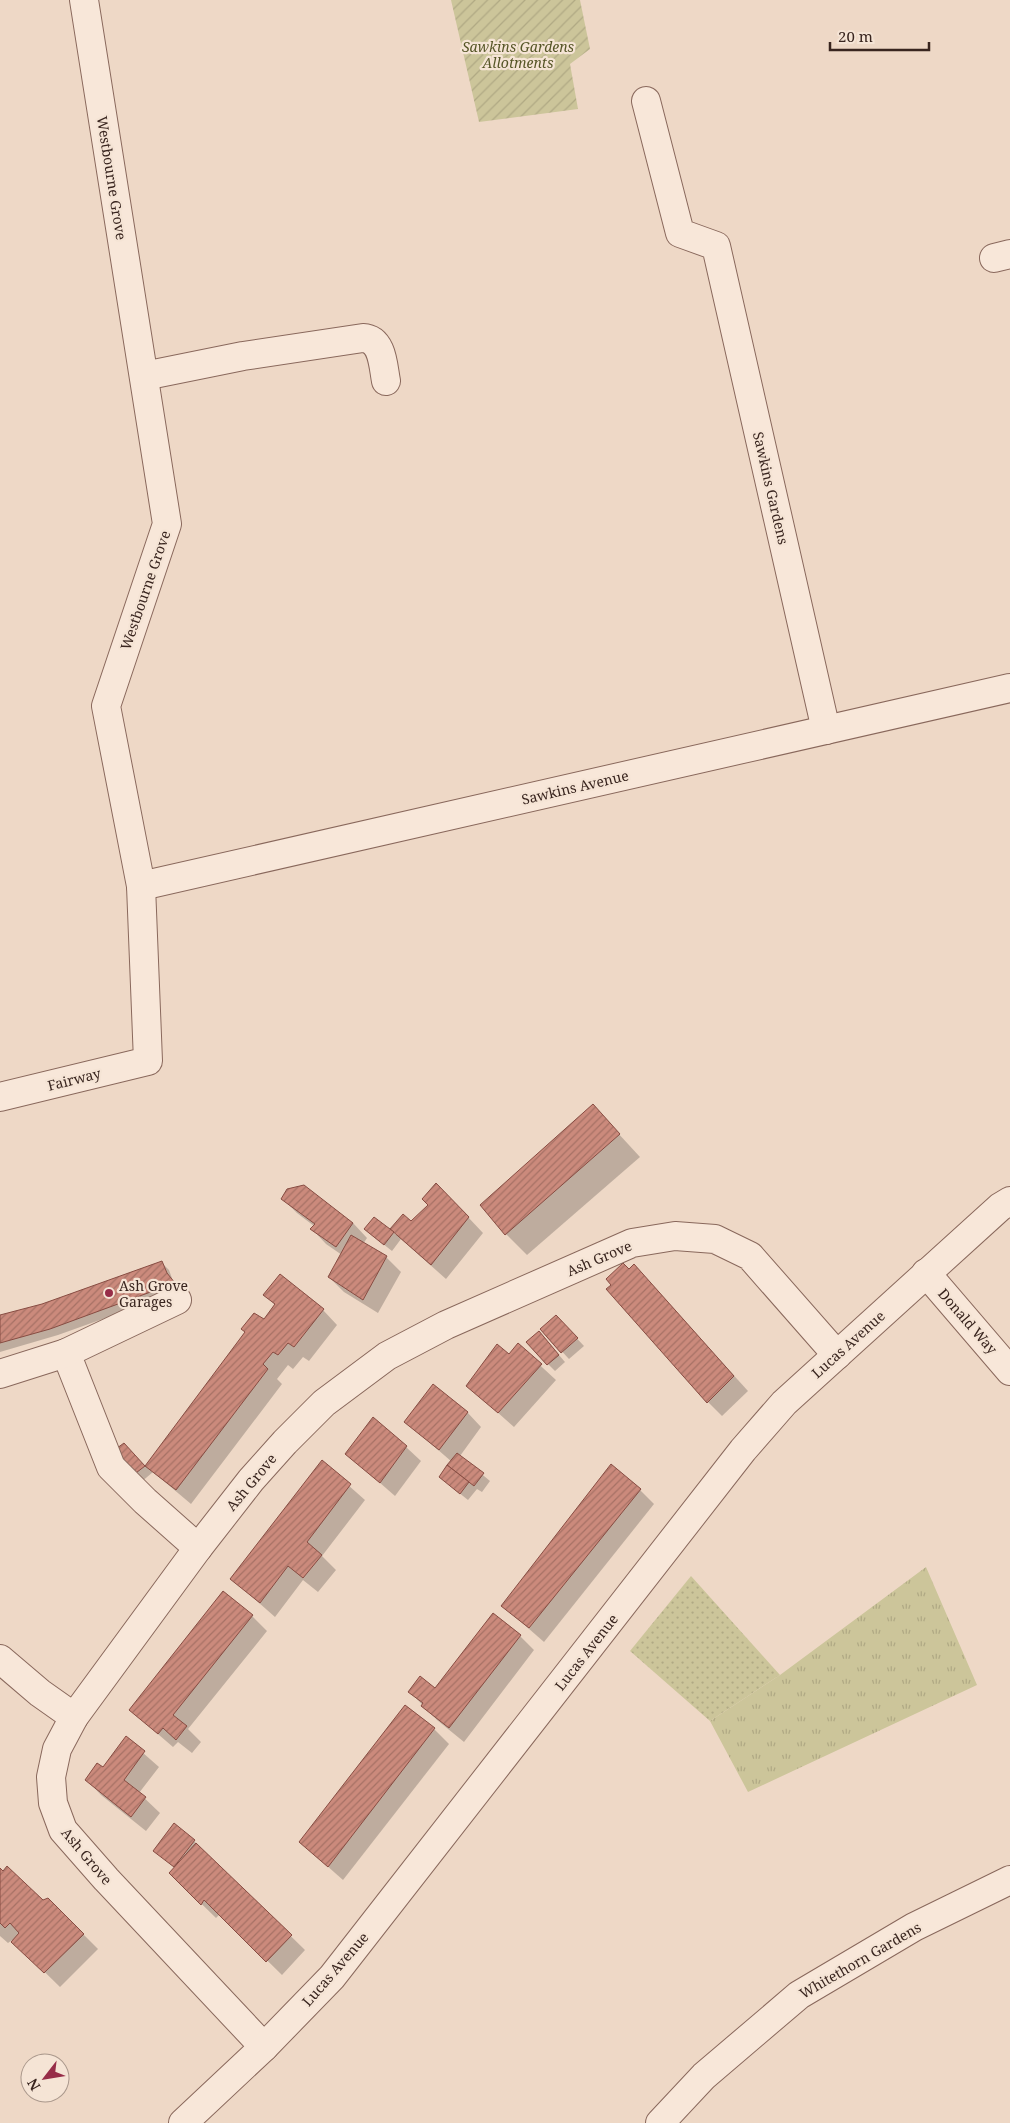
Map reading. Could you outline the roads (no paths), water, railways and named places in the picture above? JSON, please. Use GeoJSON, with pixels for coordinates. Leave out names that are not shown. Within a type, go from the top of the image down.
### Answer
{"type":"FeatureCollection","features":[{"type":"Feature","properties":{"kind":"street","name":"Westbourne Grove"},"geometry":{"type":"LineString","coordinates":[[84,0],[167,524],[106,706],[141,886],[148,1060]]}},
{"type":"Feature","properties":{"kind":"street","name":"Sawkins Gardens"},"geometry":{"type":"LineString","coordinates":[[646,101],[680,233],[716,246],[826,730]]}},
{"type":"Feature","properties":{"kind":"street"},"geometry":{"type":"LineString","coordinates":[[144,376],[243,356],[369,338],[378,346],[386,381]]}},
{"type":"Feature","properties":{"kind":"street","name":"Sawkins Avenue"},"geometry":{"type":"LineString","coordinates":[[141,886],[1010,688]]}},
{"type":"Feature","properties":{"kind":"street","name":"Fairway"},"geometry":{"type":"LineString","coordinates":[[0,1097],[148,1060]]}},
{"type":"Feature","properties":{"kind":"street","name":"Lucas Avenue"},"geometry":{"type":"LineString","coordinates":[[183,2123],[264,2047],[332,1977],[743,1450],[784,1403],[926,1273],[1000,1207],[1010,1201]]}},
{"type":"Feature","properties":{"kind":"street","name":"Ash Grove"},"geometry":{"type":"LineString","coordinates":[[264,2047],[106,1879],[63,1830],[53,1803],[51,1777],[57,1748],[74,1717],[198,1548],[251,1480],[324,1403],[387,1356],[446,1325],[632,1242],[675,1236],[715,1239],[750,1256],[837,1355]]}},
{"type":"Feature","properties":{"kind":"street","name":"Donald Way"},"geometry":{"type":"LineString","coordinates":[[926,1273],[1010,1371]]}},
{"type":"Feature","properties":{"kind":"street"},"geometry":{"type":"LineString","coordinates":[[0,1374],[66,1353],[177,1300]]}},
{"type":"Feature","properties":{"kind":"street"},"geometry":{"type":"LineString","coordinates":[[66,1353],[111,1467],[158,1513],[198,1548]]}},
{"type":"Feature","properties":{"kind":"street"},"geometry":{"type":"LineString","coordinates":[[0,1659],[18,1676],[74,1717]]}},
{"type":"Feature","properties":{"kind":"street","name":"Whitethorn Gardens"},"geometry":{"type":"LineString","coordinates":[[660,2123],[704,2076],[799,1994],[914,1927],[1010,1880]]}},
{"type":"Feature","properties":{"kind":"place","name":"Ash Grove Garages"},"geometry":{"type":"Point","coordinates":[109,1293]}},
{"type":"Feature","properties":{"kind":"park label","name":"Sawkins Gardens Allotments"},"geometry":{"type":"Point","coordinates":[518,54]}}]}
